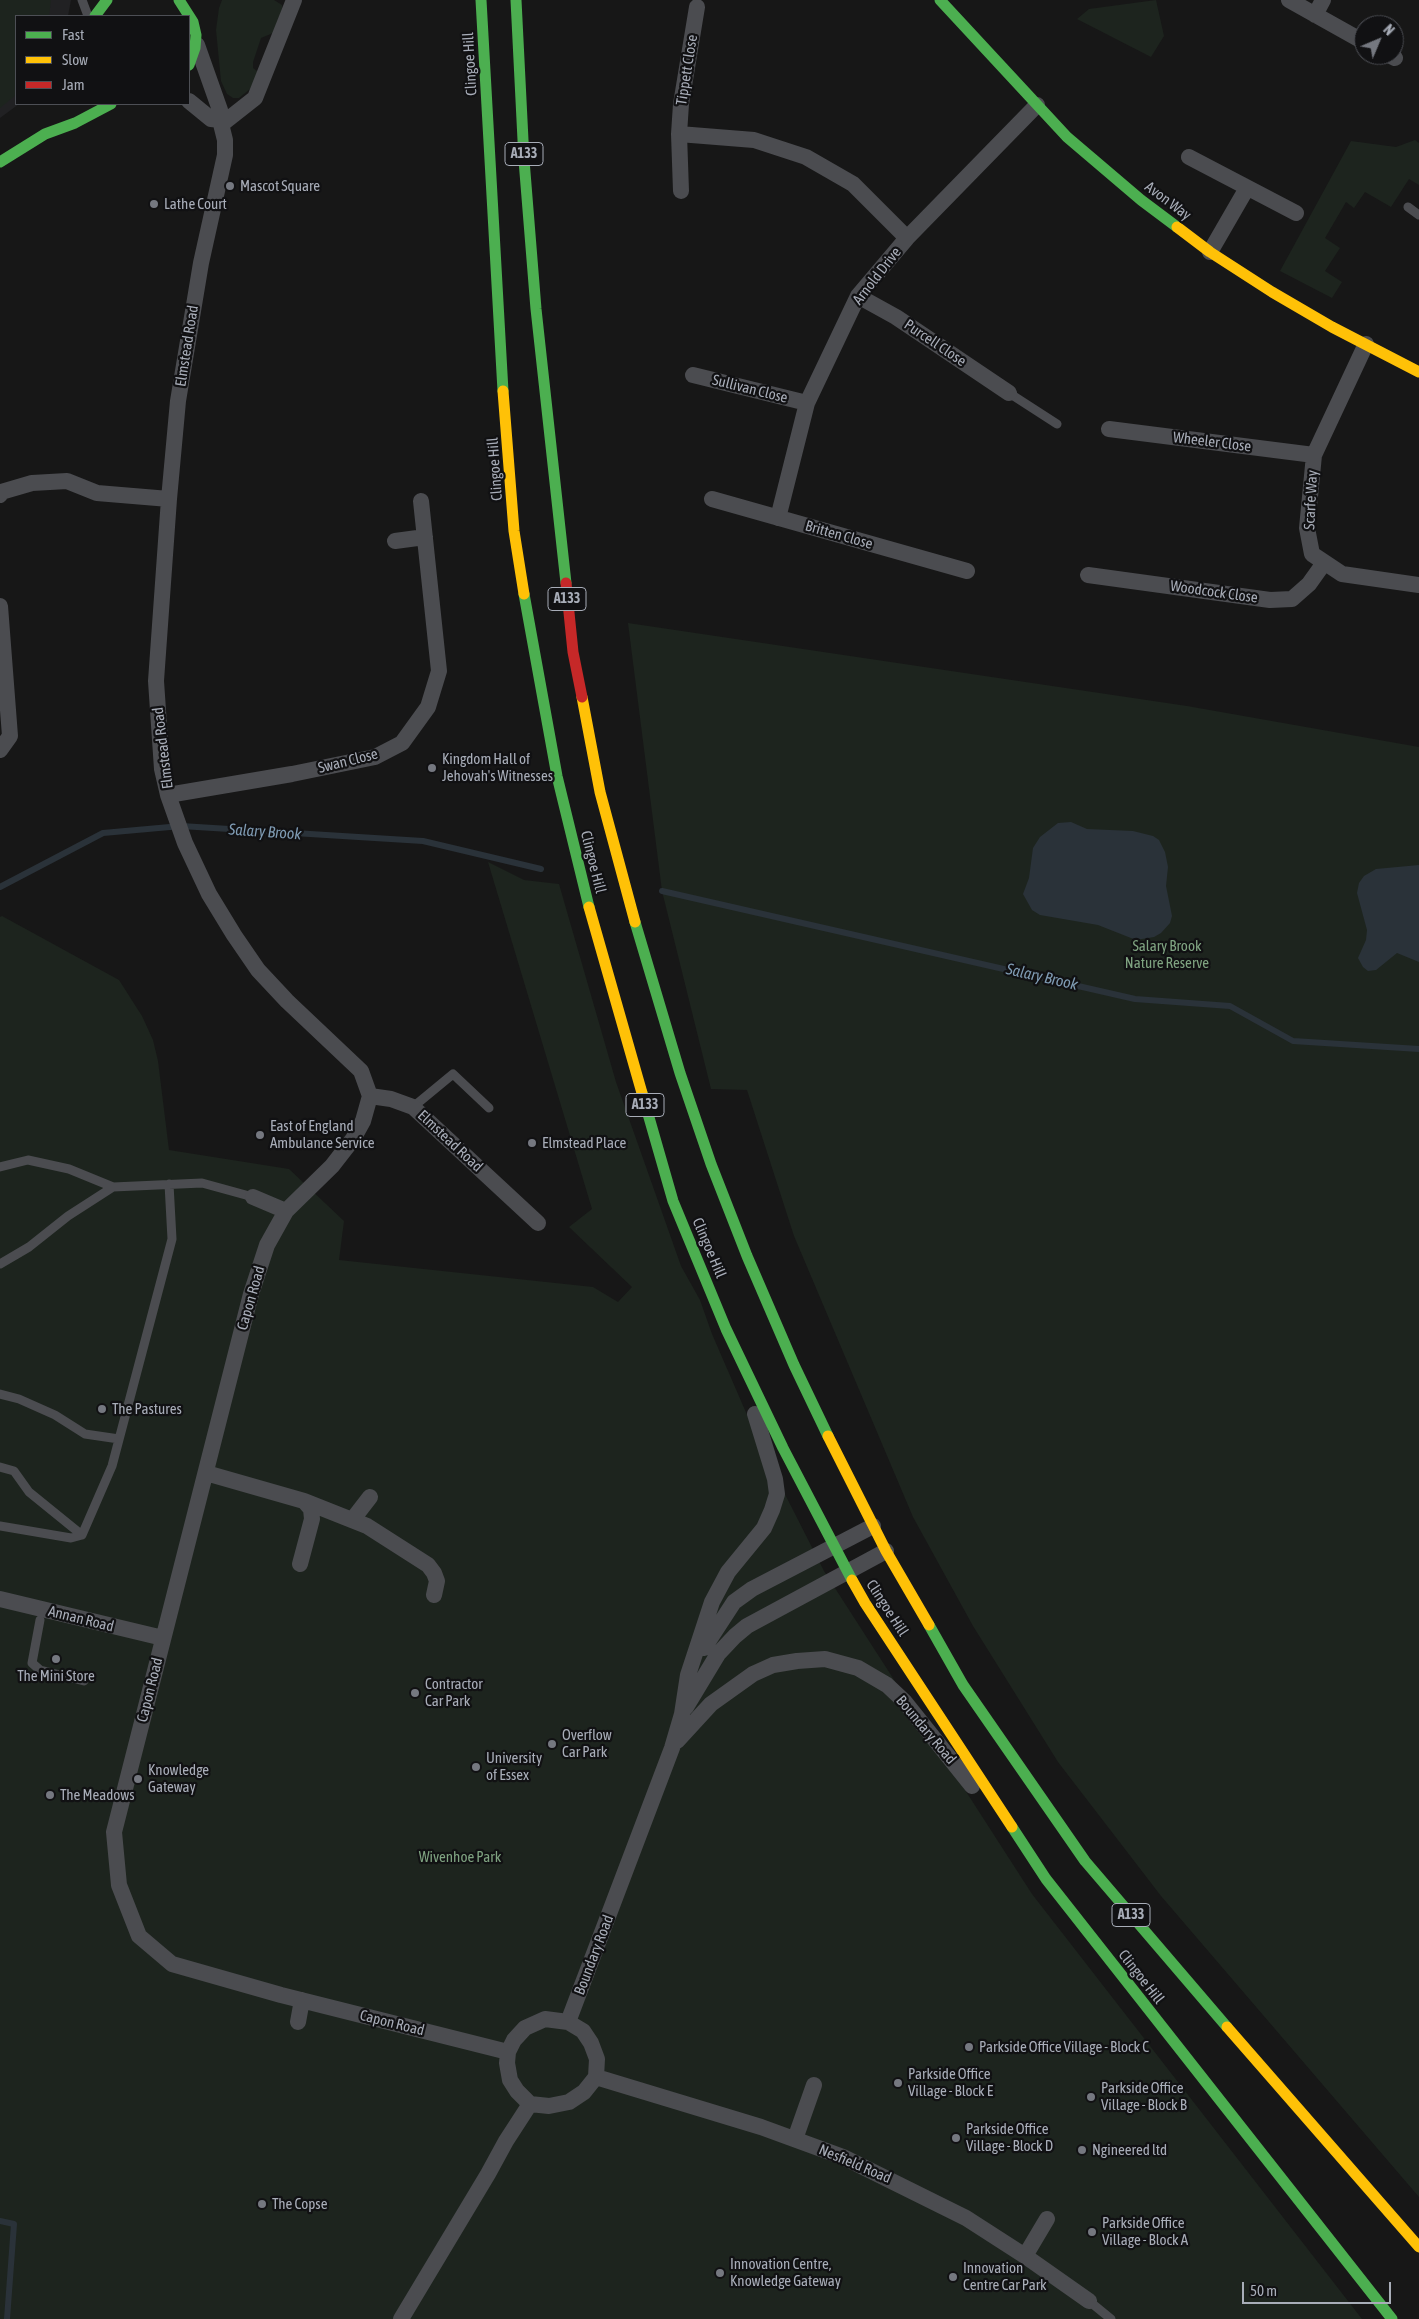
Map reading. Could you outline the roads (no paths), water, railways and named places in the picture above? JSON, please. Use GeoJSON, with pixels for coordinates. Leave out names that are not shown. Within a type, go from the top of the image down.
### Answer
{"type":"FeatureCollection","features":[{"type":"Feature","properties":{"kind":"main road"},"geometry":{"type":"LineString","coordinates":[[96,15],[107,0]]}},
{"type":"Feature","properties":{"kind":"main road"},"geometry":{"type":"LineString","coordinates":[[179,0],[189,15]]}},
{"type":"Feature","properties":{"kind":"main road","name":"Clingoe Hill"},"geometry":{"type":"LineString","coordinates":[[482,0],[500,349],[514,531],[557,776],[583,885],[673,1201],[726,1329],[847,1572],[1046,1879],[1392,2319]]}},
{"type":"Feature","properties":{"kind":"main road","name":"Clingoe Hill"},"geometry":{"type":"LineString","coordinates":[[516,0],[524,160],[558,514],[574,652],[600,792],[627,895],[680,1073],[711,1164],[747,1256],[794,1366],[873,1526]]}},
{"type":"Feature","properties":{"kind":"main road","name":"Avon Way"},"geometry":{"type":"LineString","coordinates":[[940,0],[1067,137],[1124,186],[1210,252],[1272,292],[1332,327],[1419,372]]}},
{"type":"Feature","properties":{"kind":"main road"},"geometry":{"type":"LineString","coordinates":[[193,22],[199,7]]}},
{"type":"Feature","properties":{"kind":"main road"},"geometry":{"type":"LineString","coordinates":[[190,17],[193,22],[195,41],[190,61]]}},
{"type":"Feature","properties":{"kind":"main road"},"geometry":{"type":"LineString","coordinates":[[0,162],[45,134],[76,123],[109,105]]}},
{"type":"Feature","properties":{"kind":"main road"},"geometry":{"type":"LineString","coordinates":[[45,134],[57,119]]}},
{"type":"Feature","properties":{"kind":"main road","name":"A133"},"geometry":{"type":"LineString","coordinates":[[873,1526],[886,1551]]}},
{"type":"Feature","properties":{"kind":"main road","name":"Clingoe Hill"},"geometry":{"type":"LineString","coordinates":[[886,1551],[963,1685],[1085,1861],[1255,2060],[1419,2247]]}},
{"type":"Feature","properties":{"kind":"street"},"geometry":{"type":"LineString","coordinates":[[190,102],[211,119],[221,122],[255,98],[294,0]]}},
{"type":"Feature","properties":{"kind":"street"},"geometry":{"type":"LineString","coordinates":[[1289,0],[1354,36]]}},
{"type":"Feature","properties":{"kind":"street"},"geometry":{"type":"LineString","coordinates":[[1315,15],[1323,0]]}},
{"type":"Feature","properties":{"kind":"street","name":"Tippett Close"},"geometry":{"type":"LineString","coordinates":[[681,190],[679,134],[681,104],[697,7]]}},
{"type":"Feature","properties":{"kind":"street","name":"Elmstead Road"},"geometry":{"type":"LineString","coordinates":[[195,41],[220,110],[225,155],[210,214],[192,314],[178,401],[169,499],[156,681],[162,770],[168,795],[185,843],[208,894],[258,970],[287,1001],[361,1071],[370,1096],[391,1099],[413,1107],[538,1223]]}},
{"type":"Feature","properties":{"kind":"street","name":"Arnold Drive"},"geometry":{"type":"LineString","coordinates":[[778,518],[807,404],[858,296],[908,238],[1037,105]]}},
{"type":"Feature","properties":{"kind":"street"},"geometry":{"type":"LineString","coordinates":[[679,134],[754,140],[806,157],[853,184],[908,238]]}},
{"type":"Feature","properties":{"kind":"street"},"geometry":{"type":"LineString","coordinates":[[1189,157],[1296,213]]}},
{"type":"Feature","properties":{"kind":"street"},"geometry":{"type":"LineString","coordinates":[[1210,252],[1247,188]]}},
{"type":"Feature","properties":{"kind":"street","name":"Purcell Close"},"geometry":{"type":"LineString","coordinates":[[858,296],[896,317],[1009,393]]}},
{"type":"Feature","properties":{"kind":"street","name":"Scarfe Way"},"geometry":{"type":"LineString","coordinates":[[1366,344],[1314,455],[1307,528],[1312,554],[1342,574],[1419,585]]}},
{"type":"Feature","properties":{"kind":"street","name":"Sullivan Close"},"geometry":{"type":"LineString","coordinates":[[693,375],[807,404]]}},
{"type":"Feature","properties":{"kind":"street","name":"Wheeler Close"},"geometry":{"type":"LineString","coordinates":[[1109,429],[1314,455]]}},
{"type":"Feature","properties":{"kind":"street"},"geometry":{"type":"LineString","coordinates":[[0,492],[32,483],[67,481],[96,493],[169,499]]}},
{"type":"Feature","properties":{"kind":"street","name":"Britten Close"},"geometry":{"type":"LineString","coordinates":[[712,499],[967,571]]}},
{"type":"Feature","properties":{"kind":"street","name":"Swan Close"},"geometry":{"type":"LineString","coordinates":[[168,795],[292,774],[374,757],[402,743],[428,707],[439,671],[421,501]]}},
{"type":"Feature","properties":{"kind":"street"},"geometry":{"type":"LineString","coordinates":[[395,541],[424,537]]}},
{"type":"Feature","properties":{"kind":"street","name":"Woodcock Close"},"geometry":{"type":"LineString","coordinates":[[1088,575],[1270,600],[1292,598],[1309,584],[1324,563]]}},
{"type":"Feature","properties":{"kind":"street"},"geometry":{"type":"LineString","coordinates":[[0,606],[10,736],[0,750]]}},
{"type":"Feature","properties":{"kind":"street","name":"Capon Road"},"geometry":{"type":"LineString","coordinates":[[370,1096],[363,1121],[353,1139],[332,1166],[286,1211],[267,1245],[251,1294],[114,1832],[119,1884],[139,1936],[172,1964],[302,2000],[508,2052]]}},
{"type":"Feature","properties":{"kind":"street"},"geometry":{"type":"LineString","coordinates":[[253,1197],[286,1211]]}},
{"type":"Feature","properties":{"kind":"street","name":"Boundary Road"},"geometry":{"type":"LineString","coordinates":[[568,2022],[672,1748],[682,1714],[688,1676],[712,1602],[728,1572],[764,1528],[777,1494],[776,1479],[726,1329]]}},
{"type":"Feature","properties":{"kind":"street"},"geometry":{"type":"LineString","coordinates":[[206,1473],[304,1501],[353,1519],[428,1566],[434,1573],[437,1581],[434,1595]]}},
{"type":"Feature","properties":{"kind":"street"},"geometry":{"type":"LineString","coordinates":[[353,1519],[370,1497]]}},
{"type":"Feature","properties":{"kind":"street"},"geometry":{"type":"LineString","coordinates":[[300,1564],[312,1518],[311,1509],[304,1501]]}},
{"type":"Feature","properties":{"kind":"street","name":"Boundary Road"},"geometry":{"type":"LineString","coordinates":[[688,1676],[719,1622],[734,1602],[752,1589],[873,1526]]}},
{"type":"Feature","properties":{"kind":"street","name":"Boundary Road"},"geometry":{"type":"LineString","coordinates":[[682,1714],[718,1654],[735,1636],[756,1622],[886,1551]]}},
{"type":"Feature","properties":{"kind":"street","name":"Annan Road"},"geometry":{"type":"LineString","coordinates":[[0,1599],[163,1638]]}},
{"type":"Feature","properties":{"kind":"street","name":"Boundary Road"},"geometry":{"type":"LineString","coordinates":[[672,1748],[711,1704],[753,1674],[773,1665],[825,1659],[858,1668],[888,1686],[904,1701],[1046,1879]]}},
{"type":"Feature","properties":{"kind":"street"},"geometry":{"type":"LineString","coordinates":[[298,2022],[302,2000]]}},
{"type":"Feature","properties":{"kind":"street"},"geometry":{"type":"LineString","coordinates":[[545,2019],[568,2022],[583,2032],[591,2044],[597,2059],[596,2077],[584,2092],[568,2102],[549,2106],[530,2104],[510,2080],[508,2052],[514,2040],[525,2028],[545,2019]]}},
{"type":"Feature","properties":{"kind":"street","name":"Nesfield Road"},"geometry":{"type":"LineString","coordinates":[[596,2077],[795,2139],[843,2157],[966,2218],[1025,2256],[1089,2301]]}},
{"type":"Feature","properties":{"kind":"street"},"geometry":{"type":"LineString","coordinates":[[795,2139],[814,2085]]}},
{"type":"Feature","properties":{"kind":"street"},"geometry":{"type":"LineString","coordinates":[[401,2319],[488,2174],[506,2140],[530,2104]]}},
{"type":"Feature","properties":{"kind":"street"},"geometry":{"type":"LineString","coordinates":[[1025,2256],[1046,2219]]}},
{"type":"Feature","properties":{"kind":"lane"},"geometry":{"type":"LineString","coordinates":[[82,0],[88,15]]}},
{"type":"Feature","properties":{"kind":"lane"},"geometry":{"type":"LineString","coordinates":[[1408,207],[1419,215]]}},
{"type":"Feature","properties":{"kind":"lane"},"geometry":{"type":"LineString","coordinates":[[1009,393],[1057,424]]}},
{"type":"Feature","properties":{"kind":"lane"},"geometry":{"type":"LineString","coordinates":[[413,1107],[452,1074],[489,1108]]}},
{"type":"Feature","properties":{"kind":"lane"},"geometry":{"type":"LineString","coordinates":[[0,1167],[28,1160],[69,1169],[113,1187],[202,1183],[253,1197]]}},
{"type":"Feature","properties":{"kind":"lane"},"geometry":{"type":"LineString","coordinates":[[0,1526],[72,1538],[82,1535],[112,1466],[172,1239],[169,1184]]}},
{"type":"Feature","properties":{"kind":"lane"},"geometry":{"type":"LineString","coordinates":[[0,1264],[29,1247],[68,1216],[113,1187]]}},
{"type":"Feature","properties":{"kind":"lane"},"geometry":{"type":"LineString","coordinates":[[0,1394],[19,1399],[55,1415],[85,1434],[119,1439]]}},
{"type":"Feature","properties":{"kind":"lane"},"geometry":{"type":"LineString","coordinates":[[0,1467],[14,1471],[29,1492],[82,1535]]}},
{"type":"Feature","properties":{"kind":"lane"},"geometry":{"type":"LineString","coordinates":[[40,1620],[32,1663],[40,1670],[84,1681]]}},
{"type":"Feature","properties":{"kind":"lane"},"geometry":{"type":"LineString","coordinates":[[1089,2301],[1111,2319]]}},
{"type":"Feature","properties":{"kind":"waterway","name":"Salary Brook"},"geometry":{"type":"LineString","coordinates":[[0,887],[103,833],[181,826],[423,841],[541,869]]}},
{"type":"Feature","properties":{"kind":"waterway","name":"Salary Brook"},"geometry":{"type":"LineString","coordinates":[[662,891],[1135,999],[1230,1006],[1293,1041],[1419,1049]]}},
{"type":"Feature","properties":{"kind":"waterway"},"geometry":{"type":"LineString","coordinates":[[0,2221],[14,2224],[7,2319]]}},
{"type":"Feature","properties":{"kind":"place","name":"Mascot Square"},"geometry":{"type":"Point","coordinates":[230,186]}},
{"type":"Feature","properties":{"kind":"place","name":"Lathe Court"},"geometry":{"type":"Point","coordinates":[154,204]}},
{"type":"Feature","properties":{"kind":"place","name":"Kingdom Hall of Jehovah's Witnesses"},"geometry":{"type":"Point","coordinates":[432,768]}},
{"type":"Feature","properties":{"kind":"place","name":"East of England Ambulance Service"},"geometry":{"type":"Point","coordinates":[260,1135]}},
{"type":"Feature","properties":{"kind":"place","name":"Elmstead Place"},"geometry":{"type":"Point","coordinates":[532,1143]}},
{"type":"Feature","properties":{"kind":"place","name":"The Pastures"},"geometry":{"type":"Point","coordinates":[102,1409]}},
{"type":"Feature","properties":{"kind":"place","name":"The Mini Store"},"geometry":{"type":"Point","coordinates":[56,1659]}},
{"type":"Feature","properties":{"kind":"place","name":"Contractor Car Park"},"geometry":{"type":"Point","coordinates":[415,1693]}},
{"type":"Feature","properties":{"kind":"place","name":"Overflow Car Park"},"geometry":{"type":"Point","coordinates":[552,1744]}},
{"type":"Feature","properties":{"kind":"place","name":"University of Essex"},"geometry":{"type":"Point","coordinates":[476,1767]}},
{"type":"Feature","properties":{"kind":"place","name":"Knowledge Gateway"},"geometry":{"type":"Point","coordinates":[138,1779]}},
{"type":"Feature","properties":{"kind":"place","name":"The Meadows"},"geometry":{"type":"Point","coordinates":[50,1795]}},
{"type":"Feature","properties":{"kind":"place","name":"Parkside Office Village - Block C"},"geometry":{"type":"Point","coordinates":[969,2047]}},
{"type":"Feature","properties":{"kind":"place","name":"Parkside Office Village - Block E"},"geometry":{"type":"Point","coordinates":[898,2083]}},
{"type":"Feature","properties":{"kind":"place","name":"Parkside Office Village - Block B"},"geometry":{"type":"Point","coordinates":[1091,2097]}},
{"type":"Feature","properties":{"kind":"place","name":"Parkside Office Village - Block D"},"geometry":{"type":"Point","coordinates":[956,2138]}},
{"type":"Feature","properties":{"kind":"place","name":"Ngineered ltd"},"geometry":{"type":"Point","coordinates":[1082,2150]}},
{"type":"Feature","properties":{"kind":"place","name":"The Copse"},"geometry":{"type":"Point","coordinates":[262,2204]}},
{"type":"Feature","properties":{"kind":"place","name":"Parkside Office Village - Block A"},"geometry":{"type":"Point","coordinates":[1092,2232]}},
{"type":"Feature","properties":{"kind":"place","name":"Innovation Centre, Knowledge Gateway"},"geometry":{"type":"Point","coordinates":[720,2273]}},
{"type":"Feature","properties":{"kind":"place","name":"Innovation Centre Car Park"},"geometry":{"type":"Point","coordinates":[953,2277]}},
{"type":"Feature","properties":{"kind":"park label","name":"Salary Brook Nature Reserve"},"geometry":{"type":"Point","coordinates":[1167,954]}},
{"type":"Feature","properties":{"kind":"park label","name":"Wivenhoe Park"},"geometry":{"type":"Point","coordinates":[460,1857]}}]}
